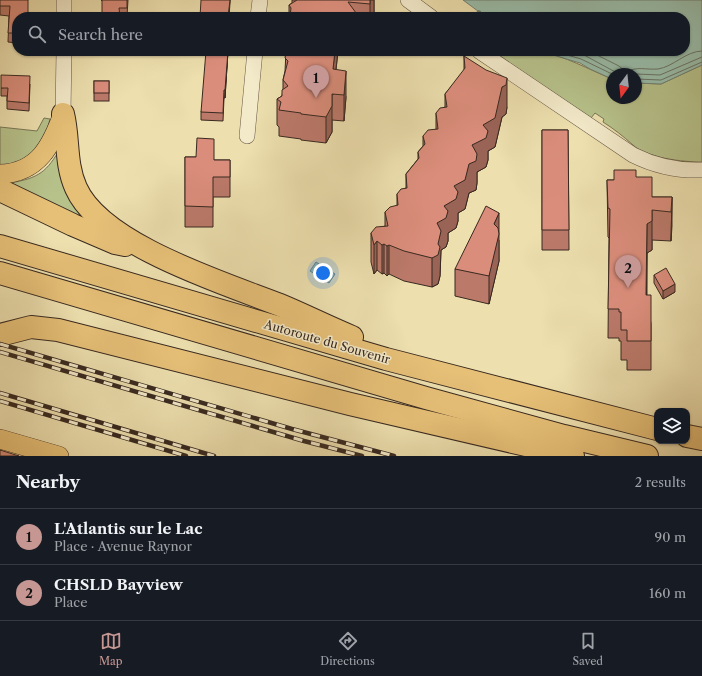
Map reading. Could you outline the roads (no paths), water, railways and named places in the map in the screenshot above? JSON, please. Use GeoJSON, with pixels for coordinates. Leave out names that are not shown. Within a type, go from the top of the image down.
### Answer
{"type":"FeatureCollection","features":[{"type":"Feature","properties":{"kind":"highway"},"geometry":{"type":"LineString","coordinates":[[64,114],[70,171],[81,196],[100,218],[145,250]]}},
{"type":"Feature","properties":{"kind":"highway"},"geometry":{"type":"LineString","coordinates":[[0,190],[115,243],[145,250],[202,275],[280,305],[422,369]]}},
{"type":"Feature","properties":{"kind":"highway","name":"Autoroute du Souvenir"},"geometry":{"type":"LineString","coordinates":[[0,246],[422,369],[654,428]]}},
{"type":"Feature","properties":{"kind":"highway"},"geometry":{"type":"LineString","coordinates":[[0,273],[426,398],[564,436],[647,456]]}},
{"type":"Feature","properties":{"kind":"highway"},"geometry":{"type":"LineString","coordinates":[[0,335],[26,328],[40,327],[100,340],[350,404],[573,456]]}},
{"type":"Feature","properties":{"kind":"highway"},"geometry":{"type":"LineString","coordinates":[[690,437],[702,439]]}},
{"type":"Feature","properties":{"kind":"main road"},"geometry":{"type":"LineString","coordinates":[[0,174],[21,168],[42,156],[52,142],[64,114]]}},
{"type":"Feature","properties":{"kind":"main road"},"geometry":{"type":"LineString","coordinates":[[0,439],[59,456]]}},
{"type":"Feature","properties":{"kind":"street"},"geometry":{"type":"LineString","coordinates":[[64,0],[64,12]]}},
{"type":"Feature","properties":{"kind":"street"},"geometry":{"type":"LineString","coordinates":[[259,12],[260,0]]}},
{"type":"Feature","properties":{"kind":"street"},"geometry":{"type":"LineString","coordinates":[[408,0],[424,12]]}},
{"type":"Feature","properties":{"kind":"street"},"geometry":{"type":"LineString","coordinates":[[64,56],[64,114]]}},
{"type":"Feature","properties":{"kind":"street"},"geometry":{"type":"LineString","coordinates":[[247,136],[255,56]]}},
{"type":"Feature","properties":{"kind":"street"},"geometry":{"type":"LineString","coordinates":[[486,56],[633,155],[651,163],[672,169],[702,170]]}},
{"type":"Feature","properties":{"kind":"water"},"geometry":{"type":"Polygon","coordinates":[[[463,0],[702,0],[702,65],[661,84],[642,83],[642,68],[606,68],[606,76],[580,63],[557,56],[690,56],[690,12],[479,12],[463,0]]]}},
{"type":"Feature","properties":{"kind":"water"},"geometry":{"type":"Polygon","coordinates":[[[316,262],[335,274],[329,283],[310,271],[316,262]]]}},
{"type":"Feature","properties":{"kind":"railway"},"geometry":{"type":"LineString","coordinates":[[0,344],[292,429],[394,456]]}},
{"type":"Feature","properties":{"kind":"railway"},"geometry":{"type":"LineString","coordinates":[[0,352],[304,441],[362,456]]}},
{"type":"Feature","properties":{"kind":"railway"},"geometry":{"type":"LineString","coordinates":[[0,393],[214,456]]}},
{"type":"Feature","properties":{"kind":"railway"},"geometry":{"type":"LineString","coordinates":[[0,401],[186,456]]}},
{"type":"Feature","properties":{"kind":"place","name":"L'Atlantis sur le Lac"},"geometry":{"type":"Point","coordinates":[316,98]}},
{"type":"Feature","properties":{"kind":"place","name":"CHSLD Bayview"},"geometry":{"type":"Point","coordinates":[628,288]}}]}
